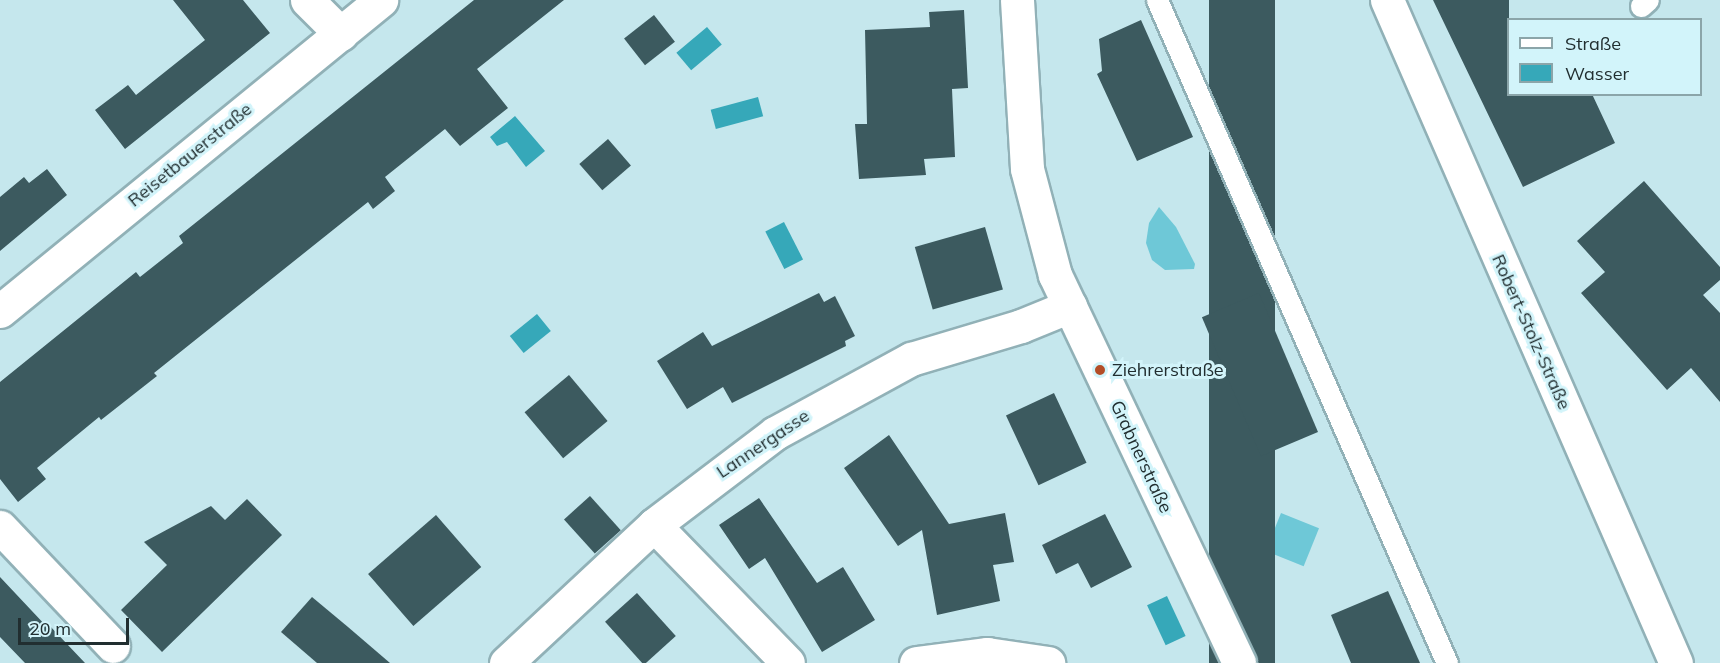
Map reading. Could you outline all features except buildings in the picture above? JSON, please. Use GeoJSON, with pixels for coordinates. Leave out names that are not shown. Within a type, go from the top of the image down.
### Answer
{"type":"FeatureCollection","features":[{"type":"Feature","properties":{"kind":"street"},"geometry":{"type":"LineString","coordinates":[[307,0],[341,34]]}},
{"type":"Feature","properties":{"kind":"street","name":"Reisetbauerstraße"},"geometry":{"type":"LineString","coordinates":[[0,311],[381,0]]}},
{"type":"Feature","properties":{"kind":"street","name":"Grabnerstraße"},"geometry":{"type":"LineString","coordinates":[[1017,0],[1027,169],[1041,231],[1070,306],[1239,663]]}},
{"type":"Feature","properties":{"kind":"street","name":"Robert-Stolz-Straße"},"geometry":{"type":"LineString","coordinates":[[1387,0],[1676,663]]}},
{"type":"Feature","properties":{"kind":"street","name":"Lannergasse"},"geometry":{"type":"LineString","coordinates":[[506,663],[654,525],[768,438],[878,375],[912,359],[1021,326],[1070,306]]}},
{"type":"Feature","properties":{"kind":"street"},"geometry":{"type":"LineString","coordinates":[[654,525],[788,663]]}},
{"type":"Feature","properties":{"kind":"street"},"geometry":{"type":"LineString","coordinates":[[0,527],[113,646]]}},
{"type":"Feature","properties":{"kind":"street"},"geometry":{"type":"LineString","coordinates":[[916,663],[987,654],[1048,663]]}},
{"type":"Feature","properties":{"kind":"lane"},"geometry":{"type":"LineString","coordinates":[[1157,0],[1447,663]]}},
{"type":"Feature","properties":{"kind":"shaded area"},"geometry":{"type":"Polygon","coordinates":[[[1159,207],[1176,227],[1195,264],[1194,269],[1165,270],[1152,260],[1146,243],[1149,223],[1159,207]]]}},
{"type":"Feature","properties":{"kind":"shaded area"},"geometry":{"type":"Polygon","coordinates":[[[1281,513],[1319,528],[1304,566],[1266,551],[1281,513]]]}},
{"type":"Feature","properties":{"kind":"water"},"geometry":{"type":"Polygon","coordinates":[[[707,27],[722,45],[691,70],[676,53],[707,27]]]}},
{"type":"Feature","properties":{"kind":"water"},"geometry":{"type":"Polygon","coordinates":[[[758,97],[763,116],[716,129],[711,110],[758,97]]]}},
{"type":"Feature","properties":{"kind":"water"},"geometry":{"type":"Polygon","coordinates":[[[515,116],[545,151],[526,167],[507,142],[497,146],[490,137],[515,116]]]}},
{"type":"Feature","properties":{"kind":"water"},"geometry":{"type":"Polygon","coordinates":[[[784,222],[803,259],[784,269],[765,232],[784,222]]]}},
{"type":"Feature","properties":{"kind":"water"},"geometry":{"type":"Polygon","coordinates":[[[537,314],[551,331],[524,353],[510,336],[537,314]]]}},
{"type":"Feature","properties":{"kind":"water"},"geometry":{"type":"Polygon","coordinates":[[[1167,596],[1186,636],[1166,645],[1147,605],[1167,596]]]}},
{"type":"Feature","properties":{"kind":"place","name":"Ziehrerstraße"},"geometry":{"type":"Point","coordinates":[1100,370]}}]}
